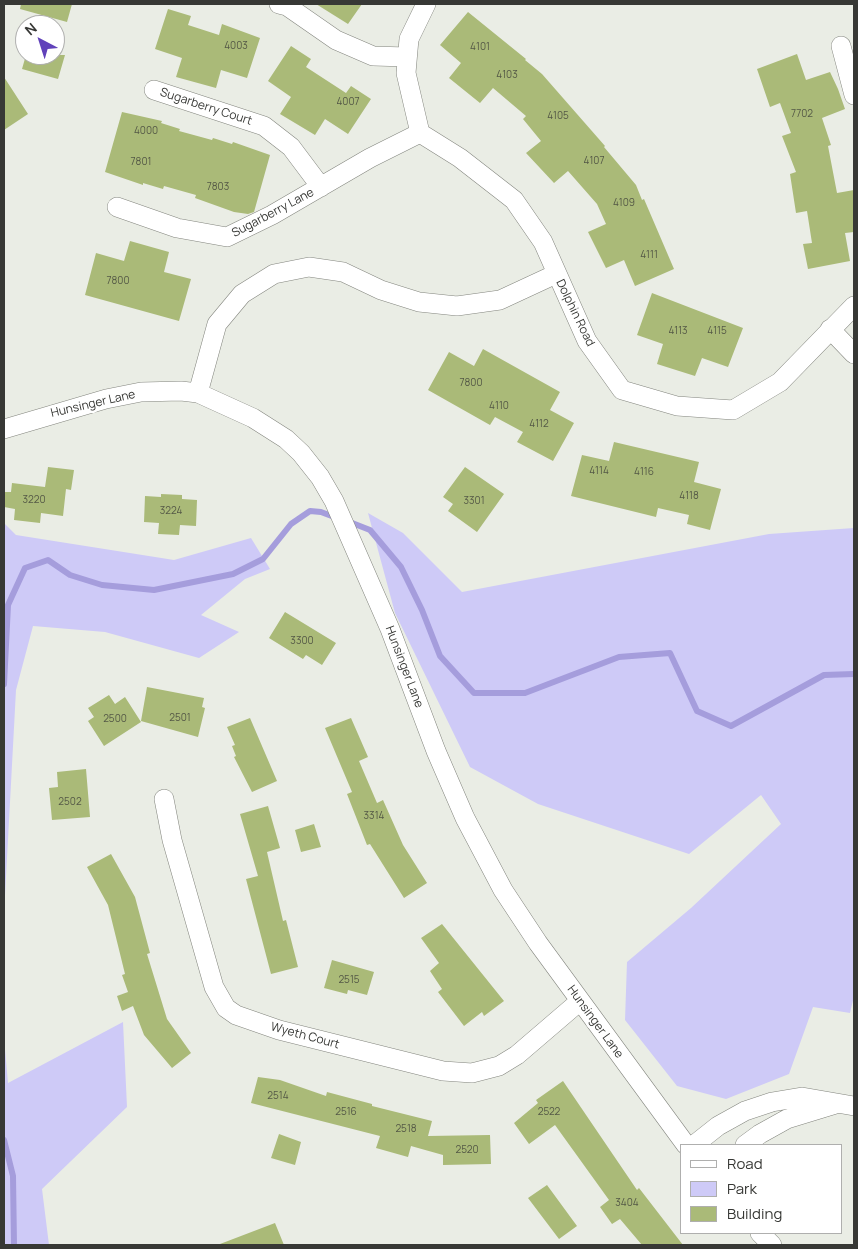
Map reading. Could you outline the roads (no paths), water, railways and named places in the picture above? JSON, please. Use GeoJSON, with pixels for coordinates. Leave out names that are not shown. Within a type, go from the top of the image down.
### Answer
{"type":"FeatureCollection","features":[{"type":"Feature","properties":{"kind":"street"},"geometry":{"type":"LineString","coordinates":[[280,4],[287,6],[336,40],[374,56],[407,57]]}},
{"type":"Feature","properties":{"kind":"street"},"geometry":{"type":"LineString","coordinates":[[420,133],[406,73],[409,39],[426,4]]}},
{"type":"Feature","properties":{"kind":"street"},"geometry":{"type":"LineString","coordinates":[[841,46],[854,95]]}},
{"type":"Feature","properties":{"kind":"street","name":"Sugarberry Court"},"geometry":{"type":"LineString","coordinates":[[154,90],[264,126],[291,148],[320,187]]}},
{"type":"Feature","properties":{"kind":"street","name":"Sugarberry Lane"},"geometry":{"type":"LineString","coordinates":[[117,207],[177,228],[227,237],[370,158],[420,133]]}},
{"type":"Feature","properties":{"kind":"street","name":"Dolphin Road"},"geometry":{"type":"LineString","coordinates":[[420,133],[460,158],[514,200],[542,242],[587,342],[622,390],[677,406],[734,410],[780,382],[854,306]]}},
{"type":"Feature","properties":{"kind":"street"},"geometry":{"type":"LineString","coordinates":[[198,394],[217,324],[242,294],[274,274],[309,267],[343,272],[381,290],[419,302],[458,306],[500,300],[556,274]]}},
{"type":"Feature","properties":{"kind":"street"},"geometry":{"type":"LineString","coordinates":[[830,329],[854,354]]}},
{"type":"Feature","properties":{"kind":"street","name":"Hunsinger Lane"},"geometry":{"type":"LineString","coordinates":[[4,429],[106,398],[141,392],[181,391],[198,394],[253,418],[286,439],[312,466],[334,501],[390,630],[436,751],[465,818],[503,890],[580,1001],[685,1144]]}},
{"type":"Feature","properties":{"kind":"street","name":"Wyeth Court"},"geometry":{"type":"LineString","coordinates":[[164,799],[172,840],[214,987],[219,998],[236,1015],[279,1030],[458,1074],[472,1073],[499,1066],[517,1055],[580,1001]]}},
{"type":"Feature","properties":{"kind":"street"},"geometry":{"type":"LineString","coordinates":[[695,1144],[732,1119],[772,1102],[802,1097],[816,1098],[845,1105]]}},
{"type":"Feature","properties":{"kind":"street"},"geometry":{"type":"LineString","coordinates":[[747,1144],[787,1119],[845,1105]]}},
{"type":"Feature","properties":{"kind":"street"},"geometry":{"type":"LineString","coordinates":[[761,1234],[772,1245]]}},
{"type":"Feature","properties":{"kind":"waterway"},"geometry":{"type":"LineString","coordinates":[[4,684],[8,605],[25,568],[48,560],[70,575],[102,585],[154,590],[233,574],[263,559],[291,524],[310,511],[321,512],[337,518]]}},
{"type":"Feature","properties":{"kind":"waterway"},"geometry":{"type":"LineString","coordinates":[[347,521],[370,530],[401,567],[422,610],[440,656],[474,693],[525,693],[619,657],[670,653],[697,711],[731,726],[824,675],[854,674]]}},
{"type":"Feature","properties":{"kind":"waterway"},"geometry":{"type":"LineString","coordinates":[[4,1140],[13,1176],[14,1245]]}}]}
